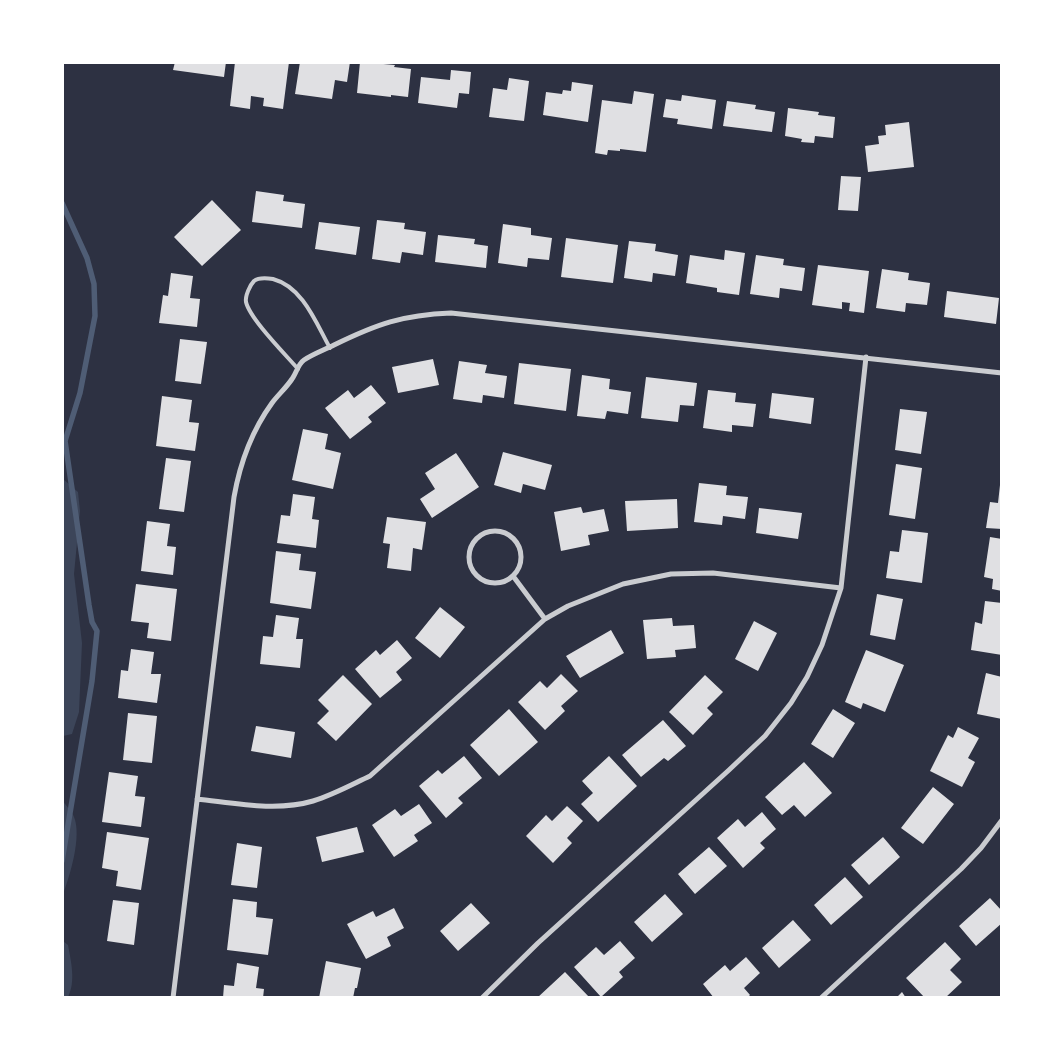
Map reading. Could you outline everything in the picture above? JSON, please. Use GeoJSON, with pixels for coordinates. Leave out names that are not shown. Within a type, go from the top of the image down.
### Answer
{"type":"FeatureCollection","features":[{"type":"Feature","properties":{"kind":"street"},"geometry":{"type":"LineString","coordinates":[[173,998],[234,497],[239,470],[246,448],[259,423],[302,361],[370,328],[398,319],[425,314],[450,313],[1002,373]]}},
{"type":"Feature","properties":{"kind":"street"},"geometry":{"type":"LineString","coordinates":[[482,998],[538,943],[765,736],[792,703],[822,645],[841,588],[866,358]]}},
{"type":"Feature","properties":{"kind":"street"},"geometry":{"type":"LineString","coordinates":[[497,531],[505,533],[518,544],[521,561],[518,570],[513,576],[506,581],[498,583],[481,579],[475,574],[471,566],[470,549],[480,536],[488,532],[497,531]]}},
{"type":"Feature","properties":{"kind":"street"},"geometry":{"type":"LineString","coordinates":[[197,799],[279,806],[311,801],[338,792],[370,776],[546,619],[568,606],[623,584],[671,574],[713,573],[841,588]]}},
{"type":"Feature","properties":{"kind":"street"},"geometry":{"type":"LineString","coordinates":[[513,576],[546,619]]}},
{"type":"Feature","properties":{"kind":"street"},"geometry":{"type":"LineString","coordinates":[[821,998],[961,869],[981,848],[1002,820]]}},
{"type":"Feature","properties":{"kind":"lane"},"geometry":{"type":"LineString","coordinates":[[298,369],[252,314],[246,301],[247,293],[255,281],[265,277],[278,280],[293,289],[303,301],[330,348]]}},
{"type":"Feature","properties":{"kind":"shaded area"},"geometry":{"type":"Polygon","coordinates":[[[63,479],[78,492],[80,511],[74,574],[82,643],[79,712],[72,734],[63,736],[63,479]]]}},
{"type":"Feature","properties":{"kind":"shaded area"},"geometry":{"type":"Polygon","coordinates":[[[63,801],[74,817],[77,835],[72,867],[63,894],[63,801]]]}},
{"type":"Feature","properties":{"kind":"shaded area"},"geometry":{"type":"Polygon","coordinates":[[[63,941],[68,945],[72,971],[72,985],[68,997],[63,997],[63,941]]]}},
{"type":"Feature","properties":{"kind":"building"},"geometry":{"type":"Polygon","coordinates":[[[175,62],[226,62],[224,77],[173,70],[175,62]]]}},
{"type":"Feature","properties":{"kind":"building"},"geometry":{"type":"Polygon","coordinates":[[[235,62],[289,62],[283,109],[263,106],[264,98],[251,96],[250,109],[230,106],[235,62]]]}},
{"type":"Feature","properties":{"kind":"building"},"geometry":{"type":"Polygon","coordinates":[[[300,62],[350,62],[347,82],[335,80],[332,99],[295,94],[300,62]]]}},
{"type":"Feature","properties":{"kind":"building"},"geometry":{"type":"Polygon","coordinates":[[[360,62],[395,65],[394,67],[411,69],[408,97],[357,93],[360,62]]]}},
{"type":"Feature","properties":{"kind":"building"},"geometry":{"type":"Polygon","coordinates":[[[451,70],[471,72],[469,94],[459,93],[457,108],[418,103],[421,77],[450,80],[451,70]]]}},
{"type":"Feature","properties":{"kind":"building"},"geometry":{"type":"Polygon","coordinates":[[[509,78],[529,81],[524,121],[489,117],[493,88],[507,90],[509,78]]]}},
{"type":"Feature","properties":{"kind":"building"},"geometry":{"type":"Polygon","coordinates":[[[572,82],[593,85],[588,122],[543,115],[546,92],[562,94],[563,90],[571,91],[572,82]]]}},
{"type":"Feature","properties":{"kind":"building"},"geometry":{"type":"Polygon","coordinates":[[[634,91],[654,94],[646,152],[620,149],[620,151],[608,150],[607,155],[595,153],[602,100],[632,104],[634,91]]]}},
{"type":"Feature","properties":{"kind":"building"},"geometry":{"type":"Polygon","coordinates":[[[682,95],[716,100],[712,129],[677,124],[678,119],[663,117],[666,99],[681,101],[682,95]]]}},
{"type":"Feature","properties":{"kind":"building"},"geometry":{"type":"Polygon","coordinates":[[[727,101],[756,105],[755,109],[775,112],[772,132],[723,126],[727,101]]]}},
{"type":"Feature","properties":{"kind":"building"},"geometry":{"type":"Polygon","coordinates":[[[788,108],[819,112],[818,115],[835,117],[833,138],[815,136],[814,143],[801,142],[802,139],[785,136],[788,108]]]}},
{"type":"Feature","properties":{"kind":"building"},"geometry":{"type":"Polygon","coordinates":[[[909,122],[914,167],[868,172],[865,146],[879,144],[878,136],[886,135],[885,125],[909,122]]]}},
{"type":"Feature","properties":{"kind":"building"},"geometry":{"type":"Polygon","coordinates":[[[841,176],[861,177],[858,211],[838,210],[841,176]]]}},
{"type":"Feature","properties":{"kind":"building"},"geometry":{"type":"Polygon","coordinates":[[[256,191],[284,195],[283,201],[305,204],[302,228],[252,222],[256,191]]]}},
{"type":"Feature","properties":{"kind":"building"},"geometry":{"type":"Polygon","coordinates":[[[212,200],[241,230],[202,266],[174,237],[212,200]]]}},
{"type":"Feature","properties":{"kind":"building"},"geometry":{"type":"Polygon","coordinates":[[[377,220],[405,223],[404,229],[426,232],[423,255],[402,252],[400,263],[372,259],[377,220]]]}},
{"type":"Feature","properties":{"kind":"building"},"geometry":{"type":"Polygon","coordinates":[[[319,222],[360,227],[356,255],[315,249],[319,222]]]}},
{"type":"Feature","properties":{"kind":"building"},"geometry":{"type":"Polygon","coordinates":[[[503,224],[531,228],[531,235],[552,238],[549,260],[528,258],[527,267],[498,263],[503,224]]]}},
{"type":"Feature","properties":{"kind":"building"},"geometry":{"type":"Polygon","coordinates":[[[438,235],[475,239],[474,244],[488,246],[486,268],[435,262],[438,235]]]}},
{"type":"Feature","properties":{"kind":"building"},"geometry":{"type":"Polygon","coordinates":[[[566,238],[618,245],[613,283],[561,277],[566,238]]]}},
{"type":"Feature","properties":{"kind":"building"},"geometry":{"type":"Polygon","coordinates":[[[629,241],[656,244],[655,251],[678,255],[675,276],[653,273],[652,282],[624,278],[629,241]]]}},
{"type":"Feature","properties":{"kind":"building"},"geometry":{"type":"Polygon","coordinates":[[[725,250],[745,253],[739,295],[717,292],[717,288],[686,283],[690,255],[724,260],[725,250]]]}},
{"type":"Feature","properties":{"kind":"building"},"geometry":{"type":"Polygon","coordinates":[[[756,255],[784,259],[783,265],[805,268],[802,291],[780,288],[779,298],[750,294],[756,255]]]}},
{"type":"Feature","properties":{"kind":"building"},"geometry":{"type":"Polygon","coordinates":[[[818,265],[869,271],[864,313],[849,311],[850,303],[842,302],[842,309],[812,305],[818,265]]]}},
{"type":"Feature","properties":{"kind":"building"},"geometry":{"type":"Polygon","coordinates":[[[882,269],[909,273],[908,280],[930,283],[927,305],[906,303],[905,312],[876,308],[882,269]]]}},
{"type":"Feature","properties":{"kind":"building"},"geometry":{"type":"Polygon","coordinates":[[[171,273],[193,276],[190,298],[200,299],[197,327],[159,323],[163,295],[168,296],[171,273]]]}},
{"type":"Feature","properties":{"kind":"building"},"geometry":{"type":"Polygon","coordinates":[[[947,291],[999,298],[996,324],[944,317],[947,291]]]}},
{"type":"Feature","properties":{"kind":"building"},"geometry":{"type":"Polygon","coordinates":[[[180,339],[207,342],[201,384],[175,381],[180,339]]]}},
{"type":"Feature","properties":{"kind":"building"},"geometry":{"type":"Polygon","coordinates":[[[433,359],[439,385],[398,393],[392,367],[433,359]]]}},
{"type":"Feature","properties":{"kind":"building"},"geometry":{"type":"Polygon","coordinates":[[[459,361],[487,365],[485,373],[507,376],[504,398],[483,395],[482,403],[453,399],[459,361]]]}},
{"type":"Feature","properties":{"kind":"building"},"geometry":{"type":"Polygon","coordinates":[[[519,363],[571,369],[566,411],[514,404],[519,363]]]}},
{"type":"Feature","properties":{"kind":"building"},"geometry":{"type":"Polygon","coordinates":[[[582,375],[610,379],[609,389],[631,392],[628,414],[607,411],[605,419],[577,416],[582,375]]]}},
{"type":"Feature","properties":{"kind":"building"},"geometry":{"type":"Polygon","coordinates":[[[646,377],[697,383],[694,406],[680,405],[678,422],[641,418],[646,377]]]}},
{"type":"Feature","properties":{"kind":"building"},"geometry":{"type":"Polygon","coordinates":[[[371,385],[386,403],[368,417],[372,422],[350,439],[325,408],[348,390],[354,398],[371,385]]]}},
{"type":"Feature","properties":{"kind":"building"},"geometry":{"type":"Polygon","coordinates":[[[708,390],[736,393],[735,402],[756,404],[753,427],[732,425],[732,432],[703,428],[708,390]]]}},
{"type":"Feature","properties":{"kind":"building"},"geometry":{"type":"Polygon","coordinates":[[[772,393],[814,398],[811,424],[769,418],[772,393]]]}},
{"type":"Feature","properties":{"kind":"building"},"geometry":{"type":"Polygon","coordinates":[[[162,396],[192,400],[189,422],[199,423],[195,451],[156,446],[162,396]]]}},
{"type":"Feature","properties":{"kind":"building"},"geometry":{"type":"Polygon","coordinates":[[[900,409],[927,412],[921,454],[895,450],[900,409]]]}},
{"type":"Feature","properties":{"kind":"building"},"geometry":{"type":"Polygon","coordinates":[[[303,429],[328,434],[325,449],[341,453],[333,489],[292,480],[303,429]]]}},
{"type":"Feature","properties":{"kind":"building"},"geometry":{"type":"Polygon","coordinates":[[[503,452],[552,465],[545,490],[523,484],[521,493],[494,485],[503,452]]]}},
{"type":"Feature","properties":{"kind":"building"},"geometry":{"type":"Polygon","coordinates":[[[456,453],[479,487],[432,518],[420,499],[435,489],[425,473],[456,453]]]}},
{"type":"Feature","properties":{"kind":"building"},"geometry":{"type":"Polygon","coordinates":[[[166,458],[191,461],[184,512],[159,509],[166,458]]]}},
{"type":"Feature","properties":{"kind":"building"},"geometry":{"type":"Polygon","coordinates":[[[896,464],[922,468],[915,519],[889,515],[896,464]]]}},
{"type":"Feature","properties":{"kind":"building"},"geometry":{"type":"Polygon","coordinates":[[[699,483],[727,486],[726,495],[748,497],[745,519],[723,516],[722,525],[694,522],[699,483]]]}},
{"type":"Feature","properties":{"kind":"building"},"geometry":{"type":"Polygon","coordinates":[[[1000,485],[1002,529],[986,528],[990,502],[998,503],[1000,485]]]}},
{"type":"Feature","properties":{"kind":"building"},"geometry":{"type":"Polygon","coordinates":[[[293,494],[315,497],[312,519],[319,520],[316,548],[277,543],[281,515],[290,516],[293,494]]]}},
{"type":"Feature","properties":{"kind":"building"},"geometry":{"type":"Polygon","coordinates":[[[677,499],[678,528],[627,531],[625,501],[677,499]]]}},
{"type":"Feature","properties":{"kind":"building"},"geometry":{"type":"Polygon","coordinates":[[[581,507],[583,513],[604,509],[609,531],[588,535],[590,545],[561,551],[554,512],[581,507]]]}},
{"type":"Feature","properties":{"kind":"building"},"geometry":{"type":"Polygon","coordinates":[[[759,508],[802,513],[798,539],[756,533],[759,508]]]}},
{"type":"Feature","properties":{"kind":"building"},"geometry":{"type":"Polygon","coordinates":[[[387,517],[426,522],[422,550],[413,548],[411,571],[387,568],[390,544],[383,543],[387,517]]]}},
{"type":"Feature","properties":{"kind":"building"},"geometry":{"type":"Polygon","coordinates":[[[147,521],[170,524],[167,546],[176,547],[173,575],[141,571],[147,521]]]}},
{"type":"Feature","properties":{"kind":"building"},"geometry":{"type":"Polygon","coordinates":[[[902,530],[928,533],[922,583],[886,578],[890,551],[899,552],[902,530]]]}},
{"type":"Feature","properties":{"kind":"building"},"geometry":{"type":"Polygon","coordinates":[[[990,537],[1002,539],[1002,591],[992,589],[993,579],[984,577],[990,537]]]}},
{"type":"Feature","properties":{"kind":"building"},"geometry":{"type":"Polygon","coordinates":[[[276,551],[301,554],[299,570],[316,572],[311,609],[270,603],[276,551]]]}},
{"type":"Feature","properties":{"kind":"building"},"geometry":{"type":"Polygon","coordinates":[[[136,584],[177,589],[171,641],[147,638],[149,623],[131,621],[136,584]]]}},
{"type":"Feature","properties":{"kind":"building"},"geometry":{"type":"Polygon","coordinates":[[[877,594],[903,599],[895,640],[870,635],[877,594]]]}},
{"type":"Feature","properties":{"kind":"building"},"geometry":{"type":"Polygon","coordinates":[[[985,601],[1002,603],[1002,655],[971,650],[975,622],[982,624],[985,601]]]}},
{"type":"Feature","properties":{"kind":"building"},"geometry":{"type":"Polygon","coordinates":[[[440,607],[465,627],[440,658],[415,638],[440,607]]]}},
{"type":"Feature","properties":{"kind":"building"},"geometry":{"type":"Polygon","coordinates":[[[276,615],[299,618],[296,639],[303,639],[300,668],[260,664],[263,636],[273,637],[276,615]]]}},
{"type":"Feature","properties":{"kind":"building"},"geometry":{"type":"Polygon","coordinates":[[[672,618],[673,626],[694,625],[696,648],[675,650],[676,657],[647,659],[643,620],[672,618]]]}},
{"type":"Feature","properties":{"kind":"building"},"geometry":{"type":"Polygon","coordinates":[[[754,621],[777,633],[758,671],[735,659],[754,621]]]}},
{"type":"Feature","properties":{"kind":"building"},"geometry":{"type":"Polygon","coordinates":[[[611,630],[624,653],[580,678],[566,656],[611,630]]]}},
{"type":"Feature","properties":{"kind":"building"},"geometry":{"type":"Polygon","coordinates":[[[397,640],[412,658],[396,672],[402,680],[380,698],[355,669],[376,650],[380,655],[397,640]]]}},
{"type":"Feature","properties":{"kind":"building"},"geometry":{"type":"Polygon","coordinates":[[[131,649],[154,652],[151,674],[161,674],[157,703],[118,698],[121,670],[128,671],[131,649]]]}},
{"type":"Feature","properties":{"kind":"building"},"geometry":{"type":"Polygon","coordinates":[[[866,650],[904,665],[885,712],[863,703],[861,709],[845,702],[866,650]]]}},
{"type":"Feature","properties":{"kind":"building"},"geometry":{"type":"Polygon","coordinates":[[[986,673],[1002,677],[1002,719],[977,714],[986,673]]]}},
{"type":"Feature","properties":{"kind":"building"},"geometry":{"type":"Polygon","coordinates":[[[561,674],[578,691],[561,706],[565,711],[545,730],[518,702],[540,681],[547,688],[561,674]]]}},
{"type":"Feature","properties":{"kind":"building"},"geometry":{"type":"Polygon","coordinates":[[[343,675],[372,704],[336,741],[317,723],[329,711],[318,700],[343,675]]]}},
{"type":"Feature","properties":{"kind":"building"},"geometry":{"type":"Polygon","coordinates":[[[705,675],[723,692],[707,708],[713,714],[693,735],[669,712],[705,675]]]}},
{"type":"Feature","properties":{"kind":"building"},"geometry":{"type":"Polygon","coordinates":[[[509,709],[538,742],[499,776],[470,745],[509,709]]]}},
{"type":"Feature","properties":{"kind":"building"},"geometry":{"type":"Polygon","coordinates":[[[833,709],[855,723],[833,758],[811,744],[833,709]]]}},
{"type":"Feature","properties":{"kind":"building"},"geometry":{"type":"Polygon","coordinates":[[[128,713],[157,716],[152,763],[123,760],[128,713]]]}},
{"type":"Feature","properties":{"kind":"building"},"geometry":{"type":"Polygon","coordinates":[[[663,720],[686,746],[668,761],[664,758],[641,777],[622,755],[663,720]]]}},
{"type":"Feature","properties":{"kind":"building"},"geometry":{"type":"Polygon","coordinates":[[[256,726],[295,732],[291,758],[251,751],[256,726]]]}},
{"type":"Feature","properties":{"kind":"building"},"geometry":{"type":"Polygon","coordinates":[[[958,727],[979,738],[968,758],[975,762],[962,787],[930,771],[948,735],[953,738],[958,727]]]}},
{"type":"Feature","properties":{"kind":"building"},"geometry":{"type":"Polygon","coordinates":[[[464,756],[482,778],[458,798],[463,803],[446,818],[419,786],[438,770],[442,774],[464,756]]]}},
{"type":"Feature","properties":{"kind":"building"},"geometry":{"type":"Polygon","coordinates":[[[609,756],[637,786],[598,822],[581,804],[593,793],[582,781],[609,756]]]}},
{"type":"Feature","properties":{"kind":"building"},"geometry":{"type":"Polygon","coordinates":[[[804,762],[832,793],[805,817],[794,805],[782,815],[765,797],[804,762]]]}},
{"type":"Feature","properties":{"kind":"building"},"geometry":{"type":"Polygon","coordinates":[[[109,772],[138,776],[135,796],[145,797],[141,827],[102,822],[109,772]]]}},
{"type":"Feature","properties":{"kind":"building"},"geometry":{"type":"Polygon","coordinates":[[[933,787],[954,804],[923,844],[901,828],[933,787]]]}},
{"type":"Feature","properties":{"kind":"building"},"geometry":{"type":"Polygon","coordinates":[[[419,804],[432,823],[414,835],[418,841],[394,857],[372,825],[395,809],[401,816],[419,804]]]}},
{"type":"Feature","properties":{"kind":"building"},"geometry":{"type":"Polygon","coordinates":[[[567,806],[583,821],[567,838],[572,843],[553,863],[526,836],[546,815],[552,821],[567,806]]]}},
{"type":"Feature","properties":{"kind":"building"},"geometry":{"type":"Polygon","coordinates":[[[762,812],[776,829],[760,843],[765,848],[743,868],[717,838],[738,819],[745,827],[762,812]]]}},
{"type":"Feature","properties":{"kind":"building"},"geometry":{"type":"Polygon","coordinates":[[[357,827],[364,852],[322,862],[316,837],[357,827]]]}},
{"type":"Feature","properties":{"kind":"building"},"geometry":{"type":"Polygon","coordinates":[[[107,832],[149,838],[141,890],[116,886],[118,871],[102,868],[107,832]]]}},
{"type":"Feature","properties":{"kind":"building"},"geometry":{"type":"Polygon","coordinates":[[[883,837],[900,857],[869,885],[851,865],[883,837]]]}},
{"type":"Feature","properties":{"kind":"building"},"geometry":{"type":"Polygon","coordinates":[[[237,843],[262,847],[257,888],[231,885],[237,843]]]}},
{"type":"Feature","properties":{"kind":"building"},"geometry":{"type":"Polygon","coordinates":[[[709,847],[727,866],[695,894],[678,874],[709,847]]]}},
{"type":"Feature","properties":{"kind":"building"},"geometry":{"type":"Polygon","coordinates":[[[845,877],[863,897],[831,925],[814,905],[845,877]]]}},
{"type":"Feature","properties":{"kind":"building"},"geometry":{"type":"Polygon","coordinates":[[[665,894],[683,914],[652,942],[634,922],[665,894]]]}},
{"type":"Feature","properties":{"kind":"building"},"geometry":{"type":"Polygon","coordinates":[[[990,898],[1002,911],[1002,923],[976,946],[959,926],[990,898]]]}},
{"type":"Feature","properties":{"kind":"building"},"geometry":{"type":"Polygon","coordinates":[[[233,899],[257,902],[256,917],[273,919],[268,955],[227,950],[233,899]]]}},
{"type":"Feature","properties":{"kind":"building"},"geometry":{"type":"Polygon","coordinates":[[[113,900],[139,903],[134,945],[107,941],[113,900]]]}},
{"type":"Feature","properties":{"kind":"building"},"geometry":{"type":"Polygon","coordinates":[[[471,903],[490,923],[458,951],[440,931],[471,903]]]}},
{"type":"Feature","properties":{"kind":"building"},"geometry":{"type":"Polygon","coordinates":[[[394,908],[404,928],[387,937],[391,946],[366,959],[347,924],[373,911],[376,917],[394,908]]]}},
{"type":"Feature","properties":{"kind":"building"},"geometry":{"type":"Polygon","coordinates":[[[793,920],[811,940],[779,968],[762,948],[793,920]]]}},
{"type":"Feature","properties":{"kind":"building"},"geometry":{"type":"Polygon","coordinates":[[[620,941],[635,958],[619,972],[623,977],[601,997],[574,967],[596,947],[604,955],[620,941]]]}},
{"type":"Feature","properties":{"kind":"building"},"geometry":{"type":"Polygon","coordinates":[[[945,942],[961,959],[950,970],[962,982],[945,998],[925,998],[906,978],[945,942]]]}},
{"type":"Feature","properties":{"kind":"building"},"geometry":{"type":"Polygon","coordinates":[[[746,957],[760,973],[744,988],[750,995],[747,998],[714,998],[703,984],[725,965],[730,971],[746,957]]]}},
{"type":"Feature","properties":{"kind":"building"},"geometry":{"type":"Polygon","coordinates":[[[326,961],[361,968],[353,998],[319,998],[326,961]]]}},
{"type":"Feature","properties":{"kind":"building"},"geometry":{"type":"Polygon","coordinates":[[[237,963],[259,967],[256,988],[264,989],[263,998],[223,998],[224,985],[234,986],[237,963]]]}},
{"type":"Feature","properties":{"kind":"building"},"geometry":{"type":"Polygon","coordinates":[[[565,972],[590,998],[537,998],[565,972]]]}},
{"type":"Feature","properties":{"kind":"building"},"geometry":{"type":"Polygon","coordinates":[[[902,992],[906,998],[896,998],[902,992]]]}},
{"type":"Feature","properties":{"kind":"waterway"},"geometry":{"type":"LineString","coordinates":[[62,203],[87,258],[94,284],[95,316],[80,393],[65,441],[89,605],[92,622],[97,631],[92,681],[62,861]]}}]}
